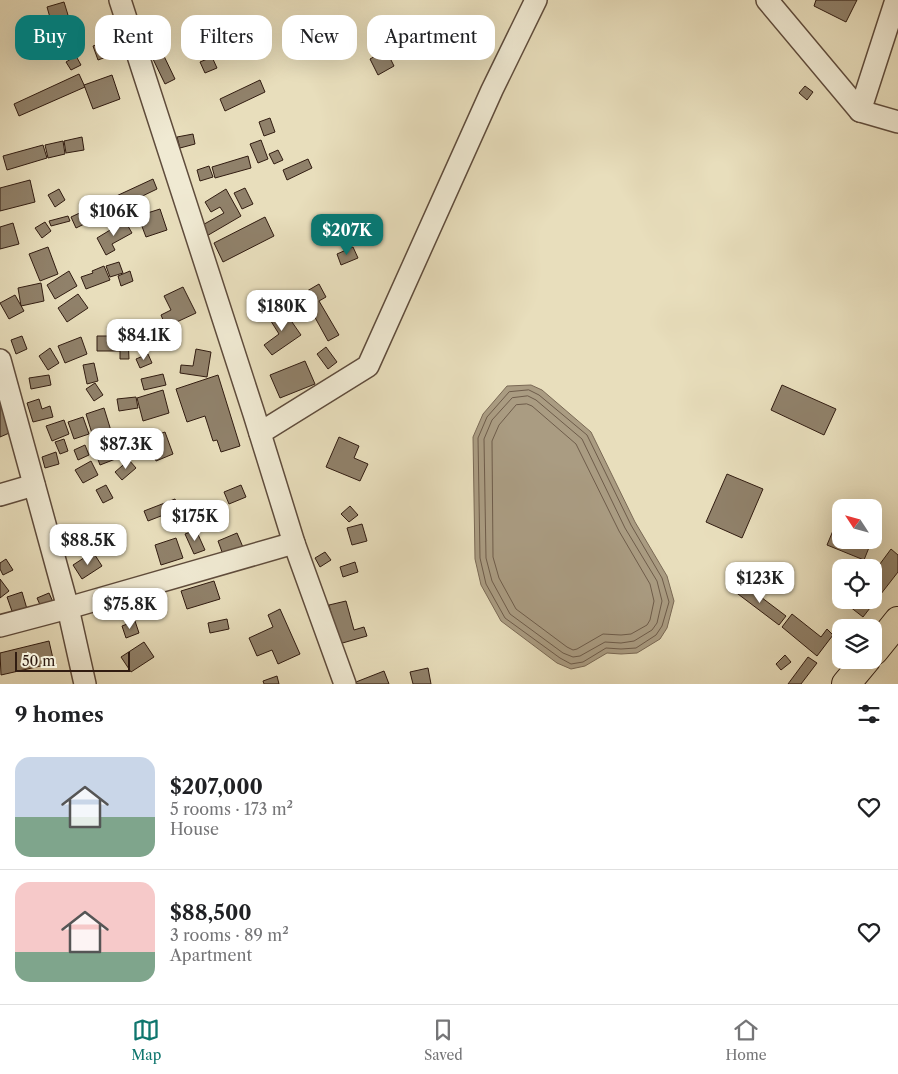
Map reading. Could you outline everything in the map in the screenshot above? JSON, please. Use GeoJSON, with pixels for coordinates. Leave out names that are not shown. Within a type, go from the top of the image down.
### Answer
{"type":"FeatureCollection","features":[{"type":"Feature","properties":{"kind":"highway"},"geometry":{"type":"LineString","coordinates":[[882,641],[898,621]]}},
{"type":"Feature","properties":{"kind":"highway"},"geometry":{"type":"LineString","coordinates":[[846,684],[858,669]]}},
{"type":"Feature","properties":{"kind":"street"},"geometry":{"type":"LineString","coordinates":[[120,0],[294,542],[345,684]]}},
{"type":"Feature","properties":{"kind":"street"},"geometry":{"type":"LineString","coordinates":[[260,433],[368,366],[492,90],[536,0]]}},
{"type":"Feature","properties":{"kind":"street"},"geometry":{"type":"LineString","coordinates":[[767,0],[860,111],[898,122]]}},
{"type":"Feature","properties":{"kind":"street"},"geometry":{"type":"LineString","coordinates":[[860,111],[896,8]]}},
{"type":"Feature","properties":{"kind":"street"},"geometry":{"type":"LineString","coordinates":[[1,365],[68,608],[84,684]]}},
{"type":"Feature","properties":{"kind":"street"},"geometry":{"type":"LineString","coordinates":[[0,495],[34,485]]}},
{"type":"Feature","properties":{"kind":"street"},"geometry":{"type":"LineString","coordinates":[[0,626],[294,542]]}},
{"type":"Feature","properties":{"kind":"water"},"geometry":{"type":"Polygon","coordinates":[[[531,385],[542,390],[591,432],[635,522],[667,576],[674,601],[667,628],[660,639],[637,653],[607,653],[585,666],[571,669],[557,663],[501,621],[481,585],[475,559],[473,437],[483,414],[507,386],[531,385]]]}},
{"type":"Feature","properties":{"kind":"building"},"geometry":{"type":"Polygon","coordinates":[[[816,0],[857,0],[846,22],[814,6],[816,0]]]}},
{"type":"Feature","properties":{"kind":"building"},"geometry":{"type":"Polygon","coordinates":[[[64,2],[68,15],[49,15],[47,7],[64,2]]]}},
{"type":"Feature","properties":{"kind":"building"},"geometry":{"type":"Polygon","coordinates":[[[78,60],[81,65],[71,70],[66,62],[78,60]]]}},
{"type":"Feature","properties":{"kind":"building"},"geometry":{"type":"Polygon","coordinates":[[[153,60],[166,60],[175,79],[165,84],[153,60]]]}},
{"type":"Feature","properties":{"kind":"building"},"geometry":{"type":"Polygon","coordinates":[[[213,60],[217,68],[205,73],[200,62],[213,60]]]}},
{"type":"Feature","properties":{"kind":"building"},"geometry":{"type":"Polygon","coordinates":[[[370,60],[391,60],[394,66],[378,75],[370,60]]]}},
{"type":"Feature","properties":{"kind":"building"},"geometry":{"type":"Polygon","coordinates":[[[79,74],[85,87],[19,116],[14,104],[79,74]]]}},
{"type":"Feature","properties":{"kind":"building"},"geometry":{"type":"Polygon","coordinates":[[[112,75],[120,99],[93,109],[84,85],[112,75]]]}},
{"type":"Feature","properties":{"kind":"building"},"geometry":{"type":"Polygon","coordinates":[[[260,80],[265,92],[225,111],[220,99],[260,80]]]}},
{"type":"Feature","properties":{"kind":"building"},"geometry":{"type":"Polygon","coordinates":[[[805,86],[813,92],[807,100],[799,93],[805,86]]]}},
{"type":"Feature","properties":{"kind":"building"},"geometry":{"type":"Polygon","coordinates":[[[270,118],[275,132],[264,136],[259,122],[270,118]]]}},
{"type":"Feature","properties":{"kind":"building"},"geometry":{"type":"Polygon","coordinates":[[[193,134],[195,144],[180,148],[177,137],[193,134]]]}},
{"type":"Feature","properties":{"kind":"building"},"geometry":{"type":"Polygon","coordinates":[[[82,137],[84,150],[66,153],[64,141],[82,137]]]}},
{"type":"Feature","properties":{"kind":"building"},"geometry":{"type":"Polygon","coordinates":[[[261,140],[268,159],[258,163],[250,144],[261,140]]]}},
{"type":"Feature","properties":{"kind":"building"},"geometry":{"type":"Polygon","coordinates":[[[63,141],[65,154],[48,158],[45,145],[63,141]]]}},
{"type":"Feature","properties":{"kind":"building"},"geometry":{"type":"Polygon","coordinates":[[[43,145],[47,158],[7,170],[3,156],[43,145]]]}},
{"type":"Feature","properties":{"kind":"building"},"geometry":{"type":"Polygon","coordinates":[[[278,150],[283,160],[274,164],[269,154],[278,150]]]}},
{"type":"Feature","properties":{"kind":"building"},"geometry":{"type":"Polygon","coordinates":[[[248,156],[251,168],[215,178],[212,167],[248,156]]]}},
{"type":"Feature","properties":{"kind":"building"},"geometry":{"type":"Polygon","coordinates":[[[308,159],[312,168],[287,180],[283,170],[308,159]]]}},
{"type":"Feature","properties":{"kind":"building"},"geometry":{"type":"Polygon","coordinates":[[[209,166],[213,177],[200,181],[197,170],[209,166]]]}},
{"type":"Feature","properties":{"kind":"building"},"geometry":{"type":"Polygon","coordinates":[[[153,179],[157,189],[76,228],[71,217],[153,179]]]}},
{"type":"Feature","properties":{"kind":"building"},"geometry":{"type":"Polygon","coordinates":[[[30,180],[35,202],[0,211],[0,188],[30,180]]]}},
{"type":"Feature","properties":{"kind":"building"},"geometry":{"type":"Polygon","coordinates":[[[245,188],[253,204],[242,209],[234,193],[245,188]]]}},
{"type":"Feature","properties":{"kind":"building"},"geometry":{"type":"Polygon","coordinates":[[[59,189],[65,200],[55,207],[48,195],[59,189]]]}},
{"type":"Feature","properties":{"kind":"building"},"geometry":{"type":"Polygon","coordinates":[[[226,189],[241,216],[205,237],[199,227],[224,213],[220,207],[211,212],[205,202],[226,189]]]}},
{"type":"Feature","properties":{"kind":"building"},"geometry":{"type":"Polygon","coordinates":[[[160,209],[167,230],[146,237],[138,216],[160,209]]]}},
{"type":"Feature","properties":{"kind":"building"},"geometry":{"type":"Polygon","coordinates":[[[68,216],[70,221],[51,226],[49,221],[68,216]]]}},
{"type":"Feature","properties":{"kind":"building"},"geometry":{"type":"Polygon","coordinates":[[[265,217],[274,236],[223,262],[214,243],[265,217]]]}},
{"type":"Feature","properties":{"kind":"building"},"geometry":{"type":"Polygon","coordinates":[[[125,221],[132,233],[112,244],[115,250],[106,255],[97,238],[125,221]]]}},
{"type":"Feature","properties":{"kind":"building"},"geometry":{"type":"Polygon","coordinates":[[[45,222],[51,231],[42,238],[35,228],[45,222]]]}},
{"type":"Feature","properties":{"kind":"building"},"geometry":{"type":"Polygon","coordinates":[[[13,223],[19,244],[0,249],[0,227],[13,223]]]}},
{"type":"Feature","properties":{"kind":"building"},"geometry":{"type":"Polygon","coordinates":[[[48,247],[58,274],[40,281],[29,254],[48,247]]]}},
{"type":"Feature","properties":{"kind":"building"},"geometry":{"type":"Polygon","coordinates":[[[353,247],[358,258],[341,265],[337,254],[353,247]]]}},
{"type":"Feature","properties":{"kind":"building"},"geometry":{"type":"Polygon","coordinates":[[[119,262],[123,273],[110,277],[106,266],[119,262]]]}},
{"type":"Feature","properties":{"kind":"building"},"geometry":{"type":"Polygon","coordinates":[[[104,266],[110,280],[86,289],[81,277],[93,273],[92,271],[104,266]]]}},
{"type":"Feature","properties":{"kind":"building"},"geometry":{"type":"Polygon","coordinates":[[[69,271],[77,286],[55,299],[47,285],[69,271]]]}},
{"type":"Feature","properties":{"kind":"building"},"geometry":{"type":"Polygon","coordinates":[[[130,271],[133,281],[121,286],[118,276],[130,271]]]}},
{"type":"Feature","properties":{"kind":"building"},"geometry":{"type":"Polygon","coordinates":[[[41,283],[44,301],[21,306],[18,288],[41,283]]]}},
{"type":"Feature","properties":{"kind":"building"},"geometry":{"type":"Polygon","coordinates":[[[319,284],[326,297],[319,301],[339,335],[328,341],[302,294],[319,284]]]}},
{"type":"Feature","properties":{"kind":"building"},"geometry":{"type":"Polygon","coordinates":[[[183,287],[196,313],[166,327],[161,315],[171,310],[164,296],[183,287]]]}},
{"type":"Feature","properties":{"kind":"building"},"geometry":{"type":"Polygon","coordinates":[[[78,294],[88,308],[67,322],[58,308],[78,294]]]}},
{"type":"Feature","properties":{"kind":"building"},"geometry":{"type":"Polygon","coordinates":[[[15,295],[24,311],[9,319],[0,303],[15,295]]]}},
{"type":"Feature","properties":{"kind":"building"},"geometry":{"type":"Polygon","coordinates":[[[283,309],[301,335],[272,355],[264,345],[279,334],[269,318],[283,309]]]}},
{"type":"Feature","properties":{"kind":"building"},"geometry":{"type":"Polygon","coordinates":[[[22,336],[27,349],[16,354],[11,340],[22,336]]]}},
{"type":"Feature","properties":{"kind":"building"},"geometry":{"type":"Polygon","coordinates":[[[97,336],[128,336],[129,359],[120,359],[120,351],[97,351],[97,336]]]}},
{"type":"Feature","properties":{"kind":"building"},"geometry":{"type":"Polygon","coordinates":[[[81,337],[87,354],[65,363],[58,346],[81,337]]]}},
{"type":"Feature","properties":{"kind":"building"},"geometry":{"type":"Polygon","coordinates":[[[326,347],[337,362],[328,369],[317,354],[326,347]]]}},
{"type":"Feature","properties":{"kind":"building"},"geometry":{"type":"Polygon","coordinates":[[[50,348],[59,363],[48,370],[39,356],[50,348]]]}},
{"type":"Feature","properties":{"kind":"building"},"geometry":{"type":"Polygon","coordinates":[[[196,349],[211,352],[207,377],[180,373],[181,365],[193,366],[196,349]]]}},
{"type":"Feature","properties":{"kind":"building"},"geometry":{"type":"Polygon","coordinates":[[[148,354],[152,363],[140,368],[136,359],[148,354]]]}},
{"type":"Feature","properties":{"kind":"building"},"geometry":{"type":"Polygon","coordinates":[[[305,361],[315,384],[280,398],[270,375],[305,361]]]}},
{"type":"Feature","properties":{"kind":"building"},"geometry":{"type":"Polygon","coordinates":[[[94,363],[98,381],[87,384],[83,365],[94,363]]]}},
{"type":"Feature","properties":{"kind":"building"},"geometry":{"type":"Polygon","coordinates":[[[163,374],[166,385],[144,390],[141,379],[163,374]]]}},
{"type":"Feature","properties":{"kind":"building"},"geometry":{"type":"Polygon","coordinates":[[[49,375],[51,385],[31,389],[29,378],[49,375]]]}},
{"type":"Feature","properties":{"kind":"building"},"geometry":{"type":"Polygon","coordinates":[[[218,375],[240,446],[221,452],[217,440],[213,441],[205,416],[187,422],[176,389],[218,375]]]}},
{"type":"Feature","properties":{"kind":"building"},"geometry":{"type":"Polygon","coordinates":[[[95,383],[103,395],[94,401],[86,389],[95,383]]]}},
{"type":"Feature","properties":{"kind":"building"},"geometry":{"type":"Polygon","coordinates":[[[782,385],[836,409],[824,435],[771,410],[782,385]]]}},
{"type":"Feature","properties":{"kind":"building"},"geometry":{"type":"Polygon","coordinates":[[[163,390],[169,413],[143,421],[137,398],[163,390]]]}},
{"type":"Feature","properties":{"kind":"building"},"geometry":{"type":"Polygon","coordinates":[[[136,397],[138,408],[119,411],[117,399],[136,397]]]}},
{"type":"Feature","properties":{"kind":"building"},"geometry":{"type":"Polygon","coordinates":[[[0,399],[14,431],[0,437],[0,399]]]}},
{"type":"Feature","properties":{"kind":"building"},"geometry":{"type":"Polygon","coordinates":[[[39,399],[42,409],[50,406],[53,417],[33,422],[27,403],[39,399]]]}},
{"type":"Feature","properties":{"kind":"building"},"geometry":{"type":"Polygon","coordinates":[[[104,408],[112,434],[94,440],[86,414],[104,408]]]}},
{"type":"Feature","properties":{"kind":"building"},"geometry":{"type":"Polygon","coordinates":[[[83,417],[89,434],[74,439],[68,422],[83,417]]]}},
{"type":"Feature","properties":{"kind":"building"},"geometry":{"type":"Polygon","coordinates":[[[64,420],[69,434],[52,441],[46,426],[64,420]]]}},
{"type":"Feature","properties":{"kind":"building"},"geometry":{"type":"Polygon","coordinates":[[[165,432],[173,454],[156,461],[148,438],[165,432]]]}},
{"type":"Feature","properties":{"kind":"building"},"geometry":{"type":"Polygon","coordinates":[[[339,437],[359,446],[354,458],[368,464],[360,481],[326,467],[339,437]]]}},
{"type":"Feature","properties":{"kind":"building"},"geometry":{"type":"Polygon","coordinates":[[[64,439],[68,451],[60,454],[55,442],[64,439]]]}},
{"type":"Feature","properties":{"kind":"building"},"geometry":{"type":"Polygon","coordinates":[[[85,445],[89,455],[78,460],[74,450],[85,445]]]}},
{"type":"Feature","properties":{"kind":"building"},"geometry":{"type":"Polygon","coordinates":[[[114,447],[118,458],[100,465],[96,454],[114,447]]]}},
{"type":"Feature","properties":{"kind":"building"},"geometry":{"type":"Polygon","coordinates":[[[56,452],[59,464],[45,468],[42,457],[56,452]]]}},
{"type":"Feature","properties":{"kind":"building"},"geometry":{"type":"Polygon","coordinates":[[[129,460],[136,468],[122,480],[115,472],[129,460]]]}},
{"type":"Feature","properties":{"kind":"building"},"geometry":{"type":"Polygon","coordinates":[[[91,461],[98,475],[83,483],[75,470],[91,461]]]}},
{"type":"Feature","properties":{"kind":"building"},"geometry":{"type":"Polygon","coordinates":[[[727,474],[763,489],[742,538],[706,522],[727,474]]]}},
{"type":"Feature","properties":{"kind":"building"},"geometry":{"type":"Polygon","coordinates":[[[106,485],[113,498],[103,503],[96,490],[106,485]]]}},
{"type":"Feature","properties":{"kind":"building"},"geometry":{"type":"Polygon","coordinates":[[[241,485],[246,497],[229,504],[224,492],[241,485]]]}},
{"type":"Feature","properties":{"kind":"building"},"geometry":{"type":"Polygon","coordinates":[[[175,499],[179,509],[148,521],[144,511],[175,499]]]}},
{"type":"Feature","properties":{"kind":"building"},"geometry":{"type":"Polygon","coordinates":[[[350,506],[358,515],[349,522],[341,514],[350,506]]]}},
{"type":"Feature","properties":{"kind":"building"},"geometry":{"type":"Polygon","coordinates":[[[362,524],[367,541],[352,545],[347,528],[362,524]]]}},
{"type":"Feature","properties":{"kind":"building"},"geometry":{"type":"Polygon","coordinates":[[[196,530],[205,550],[194,554],[185,534],[196,530]]]}},
{"type":"Feature","properties":{"kind":"building"},"geometry":{"type":"Polygon","coordinates":[[[237,533],[245,552],[225,560],[218,541],[237,533]]]}},
{"type":"Feature","properties":{"kind":"building"},"geometry":{"type":"Polygon","coordinates":[[[832,533],[832,547],[827,545],[832,533]]]}},
{"type":"Feature","properties":{"kind":"building"},"geometry":{"type":"Polygon","coordinates":[[[176,538],[183,558],[161,565],[155,545],[176,538]]]}},
{"type":"Feature","properties":{"kind":"building"},"geometry":{"type":"Polygon","coordinates":[[[837,549],[868,549],[864,559],[837,549]]]}},
{"type":"Feature","properties":{"kind":"building"},"geometry":{"type":"Polygon","coordinates":[[[891,549],[898,555],[898,572],[882,593],[882,561],[891,549]]]}},
{"type":"Feature","properties":{"kind":"building"},"geometry":{"type":"Polygon","coordinates":[[[93,552],[102,566],[82,579],[73,565],[93,552]]]}},
{"type":"Feature","properties":{"kind":"building"},"geometry":{"type":"Polygon","coordinates":[[[325,552],[331,560],[320,567],[315,558],[325,552]]]}},
{"type":"Feature","properties":{"kind":"building"},"geometry":{"type":"Polygon","coordinates":[[[6,559],[13,570],[3,575],[0,563],[6,559]]]}},
{"type":"Feature","properties":{"kind":"building"},"geometry":{"type":"Polygon","coordinates":[[[355,562],[358,572],[343,577],[340,567],[355,562]]]}},
{"type":"Feature","properties":{"kind":"building"},"geometry":{"type":"Polygon","coordinates":[[[0,579],[9,591],[0,598],[0,579]]]}},
{"type":"Feature","properties":{"kind":"building"},"geometry":{"type":"Polygon","coordinates":[[[214,581],[220,599],[187,609],[181,591],[214,581]]]}},
{"type":"Feature","properties":{"kind":"building"},"geometry":{"type":"Polygon","coordinates":[[[741,582],[786,616],[779,625],[734,591],[741,582]]]}},
{"type":"Feature","properties":{"kind":"building"},"geometry":{"type":"Polygon","coordinates":[[[22,592],[27,609],[13,614],[7,597],[22,592]]]}},
{"type":"Feature","properties":{"kind":"building"},"geometry":{"type":"Polygon","coordinates":[[[49,593],[53,602],[41,607],[37,598],[49,593]]]}},
{"type":"Feature","properties":{"kind":"building"},"geometry":{"type":"Polygon","coordinates":[[[346,601],[354,630],[364,627],[367,636],[339,644],[329,605],[346,601]]]}},
{"type":"Feature","properties":{"kind":"building"},"geometry":{"type":"Polygon","coordinates":[[[280,609],[300,654],[278,664],[272,650],[257,656],[249,638],[273,627],[268,615],[280,609]]]}},
{"type":"Feature","properties":{"kind":"building"},"geometry":{"type":"Polygon","coordinates":[[[853,609],[869,609],[863,617],[853,609]]]}},
{"type":"Feature","properties":{"kind":"building"},"geometry":{"type":"Polygon","coordinates":[[[792,614],[821,637],[827,629],[832,636],[817,656],[782,627],[792,614]]]}},
{"type":"Feature","properties":{"kind":"building"},"geometry":{"type":"Polygon","coordinates":[[[227,619],[229,629],[210,633],[208,623],[227,619]]]}},
{"type":"Feature","properties":{"kind":"building"},"geometry":{"type":"Polygon","coordinates":[[[135,621],[139,633],[126,638],[122,626],[135,621]]]}},
{"type":"Feature","properties":{"kind":"building"},"geometry":{"type":"Polygon","coordinates":[[[49,641],[54,663],[1,675],[0,653],[49,641]]]}},
{"type":"Feature","properties":{"kind":"building"},"geometry":{"type":"Polygon","coordinates":[[[144,642],[154,657],[131,672],[121,657],[144,642]]]}},
{"type":"Feature","properties":{"kind":"building"},"geometry":{"type":"Polygon","coordinates":[[[785,655],[791,662],[781,670],[776,664],[785,655]]]}},
{"type":"Feature","properties":{"kind":"building"},"geometry":{"type":"Polygon","coordinates":[[[808,657],[817,663],[801,684],[788,684],[808,657]]]}},
{"type":"Feature","properties":{"kind":"building"},"geometry":{"type":"Polygon","coordinates":[[[428,668],[431,684],[413,684],[410,672],[428,668]]]}},
{"type":"Feature","properties":{"kind":"building"},"geometry":{"type":"Polygon","coordinates":[[[384,671],[389,684],[357,684],[356,682],[384,671]]]}},
{"type":"Feature","properties":{"kind":"building"},"geometry":{"type":"Polygon","coordinates":[[[277,676],[279,684],[264,684],[263,681],[277,676]]]}}]}
